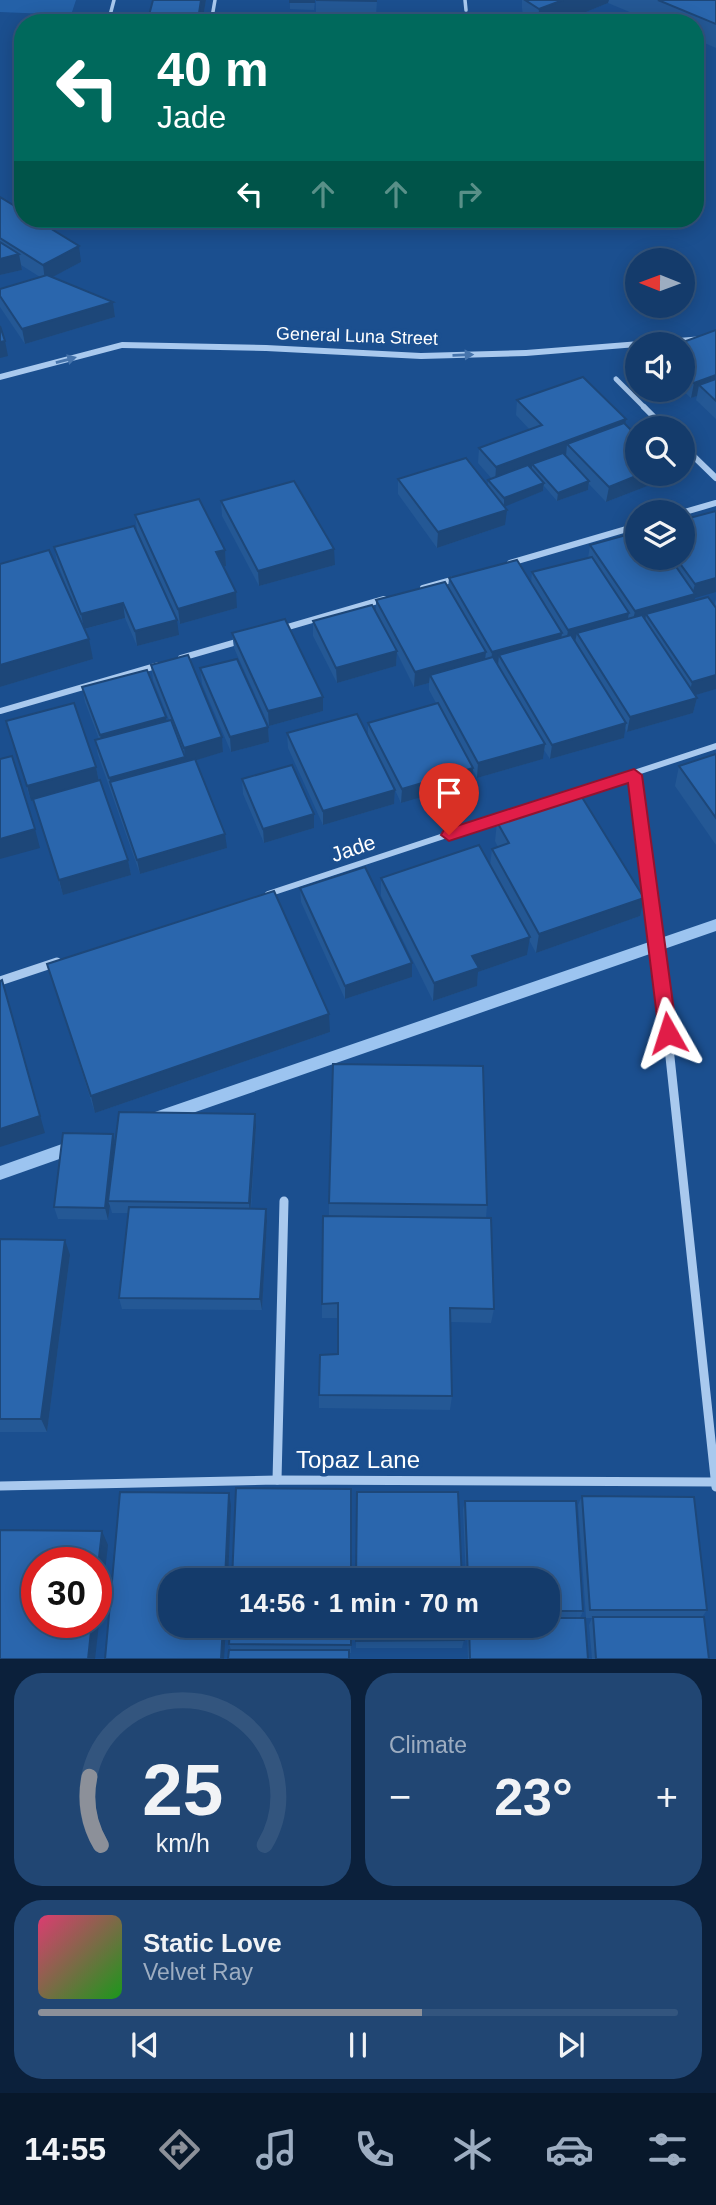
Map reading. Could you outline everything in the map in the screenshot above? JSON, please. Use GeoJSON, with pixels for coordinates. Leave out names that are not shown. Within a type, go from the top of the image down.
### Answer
{"type":"FeatureCollection","features":[{"type":"Feature","properties":{"kind":"street","name":"General Luna Street"},"geometry":{"type":"LineString","coordinates":[[0,377],[122,345],[266,348],[421,356],[526,353],[716,338]]}},
{"type":"Feature","properties":{"kind":"street"},"geometry":{"type":"LineString","coordinates":[[616,379],[653,416]]}},
{"type":"Feature","properties":{"kind":"street"},"geometry":{"type":"LineString","coordinates":[[695,458],[716,478]]}},
{"type":"Feature","properties":{"kind":"street"},"geometry":{"type":"LineString","coordinates":[[695,509],[716,503]]}},
{"type":"Feature","properties":{"kind":"street"},"geometry":{"type":"LineString","coordinates":[[504,564],[625,529]]}},
{"type":"Feature","properties":{"kind":"street"},"geometry":{"type":"LineString","coordinates":[[411,591],[464,576]]}},
{"type":"Feature","properties":{"kind":"street"},"geometry":{"type":"LineString","coordinates":[[279,630],[398,595]]}},
{"type":"Feature","properties":{"kind":"street"},"geometry":{"type":"LineString","coordinates":[[0,711],[252,638]]}},
{"type":"Feature","properties":{"kind":"street","name":"Jade"},"geometry":{"type":"LineString","coordinates":[[264,895],[716,746]]}},
{"type":"Feature","properties":{"kind":"street"},"geometry":{"type":"LineString","coordinates":[[634,775],[663,980],[716,1487]]}},
{"type":"Feature","properties":{"kind":"street"},"geometry":{"type":"LineString","coordinates":[[0,981],[66,959]]}},
{"type":"Feature","properties":{"kind":"street"},"geometry":{"type":"LineString","coordinates":[[277,1480],[285,1201]]}},
{"type":"Feature","properties":{"kind":"street","name":"Topaz Lane"},"geometry":{"type":"LineString","coordinates":[[0,1486],[277,1480],[716,1482]]}},
{"type":"Feature","properties":{"kind":"lane"},"geometry":{"type":"LineString","coordinates":[[465,0],[466,9]]}},
{"type":"Feature","properties":{"kind":"shaded area"},"geometry":{"type":"Polygon","coordinates":[[[0,0],[76,0],[71,14],[0,12],[0,0]]]}},
{"type":"Feature","properties":{"kind":"building"},"geometry":{"type":"Polygon","coordinates":[[[153,0],[201,0],[199,14],[149,14],[153,0]]]}},
{"type":"Feature","properties":{"kind":"building"},"geometry":{"type":"Polygon","coordinates":[[[314,0],[314,2],[290,2],[314,0]]]}},
{"type":"Feature","properties":{"kind":"building"},"geometry":{"type":"Polygon","coordinates":[[[525,0],[563,0],[539,9],[525,0]]]}},
{"type":"Feature","properties":{"kind":"building"},"geometry":{"type":"Polygon","coordinates":[[[658,0],[716,0],[716,24],[704,19],[704,14],[692,14],[658,0]]]}},
{"type":"Feature","properties":{"kind":"building"},"geometry":{"type":"Polygon","coordinates":[[[0,197],[14,206],[14,228],[50,228],[79,246],[43,265],[0,238],[0,197]]]}},
{"type":"Feature","properties":{"kind":"building"},"geometry":{"type":"Polygon","coordinates":[[[0,242],[19,254],[0,259],[0,242]]]}},
{"type":"Feature","properties":{"kind":"building"},"geometry":{"type":"Polygon","coordinates":[[[47,275],[113,302],[22,329],[0,296],[0,289],[47,275]]]}},
{"type":"Feature","properties":{"kind":"building"},"geometry":{"type":"Polygon","coordinates":[[[0,326],[5,341],[0,342],[0,326]]]}},
{"type":"Feature","properties":{"kind":"building"},"geometry":{"type":"Polygon","coordinates":[[[716,330],[716,375],[695,383],[695,338],[716,330]]]}},
{"type":"Feature","properties":{"kind":"building"},"geometry":{"type":"Polygon","coordinates":[[[583,377],[625,419],[496,467],[479,448],[542,425],[517,400],[583,377]]]}},
{"type":"Feature","properties":{"kind":"building"},"geometry":{"type":"Polygon","coordinates":[[[716,379],[716,401],[699,385],[716,379]]]}},
{"type":"Feature","properties":{"kind":"building"},"geometry":{"type":"Polygon","coordinates":[[[624,423],[625,480],[609,487],[567,444],[624,423]]]}},
{"type":"Feature","properties":{"kind":"building"},"geometry":{"type":"Polygon","coordinates":[[[563,453],[589,481],[558,493],[532,464],[563,453]]]}},
{"type":"Feature","properties":{"kind":"building"},"geometry":{"type":"Polygon","coordinates":[[[466,458],[507,510],[438,532],[398,479],[466,458]]]}},
{"type":"Feature","properties":{"kind":"building"},"geometry":{"type":"Polygon","coordinates":[[[528,465],[544,483],[504,498],[488,480],[528,465]]]}},
{"type":"Feature","properties":{"kind":"building"},"geometry":{"type":"Polygon","coordinates":[[[294,481],[334,549],[258,571],[221,501],[294,481]]]}},
{"type":"Feature","properties":{"kind":"building"},"geometry":{"type":"Polygon","coordinates":[[[199,499],[225,550],[216,552],[236,592],[178,609],[135,515],[199,499]]]}},
{"type":"Feature","properties":{"kind":"building"},"geometry":{"type":"Polygon","coordinates":[[[716,511],[716,578],[695,584],[685,570],[695,570],[695,517],[716,511]]]}},
{"type":"Feature","properties":{"kind":"building"},"geometry":{"type":"Polygon","coordinates":[[[134,526],[177,620],[135,631],[123,603],[81,614],[54,547],[134,526]]]}},
{"type":"Feature","properties":{"kind":"building"},"geometry":{"type":"Polygon","coordinates":[[[625,535],[625,570],[678,570],[695,594],[635,611],[590,545],[625,535]]]}},
{"type":"Feature","properties":{"kind":"building"},"geometry":{"type":"Polygon","coordinates":[[[49,550],[89,639],[0,665],[0,564],[49,550]]]}},
{"type":"Feature","properties":{"kind":"building"},"geometry":{"type":"Polygon","coordinates":[[[592,557],[629,613],[568,630],[532,572],[592,557]]]}},
{"type":"Feature","properties":{"kind":"building"},"geometry":{"type":"Polygon","coordinates":[[[517,560],[562,633],[492,652],[449,578],[517,560]]]}},
{"type":"Feature","properties":{"kind":"building"},"geometry":{"type":"Polygon","coordinates":[[[445,582],[486,652],[415,672],[376,600],[445,582]]]}},
{"type":"Feature","properties":{"kind":"building"},"geometry":{"type":"Polygon","coordinates":[[[708,597],[716,608],[716,675],[692,682],[646,614],[708,597]]]}},
{"type":"Feature","properties":{"kind":"building"},"geometry":{"type":"Polygon","coordinates":[[[372,605],[397,651],[336,668],[313,621],[372,605]]]}},
{"type":"Feature","properties":{"kind":"building"},"geometry":{"type":"Polygon","coordinates":[[[642,615],[697,698],[630,717],[577,633],[642,615]]]}},
{"type":"Feature","properties":{"kind":"building"},"geometry":{"type":"Polygon","coordinates":[[[285,619],[323,697],[268,711],[232,633],[285,619]]]}},
{"type":"Feature","properties":{"kind":"building"},"geometry":{"type":"Polygon","coordinates":[[[571,635],[626,723],[552,745],[499,655],[571,635]]]}},
{"type":"Feature","properties":{"kind":"building"},"geometry":{"type":"Polygon","coordinates":[[[188,655],[222,737],[184,748],[151,665],[188,655]]]}},
{"type":"Feature","properties":{"kind":"building"},"geometry":{"type":"Polygon","coordinates":[[[493,657],[545,744],[478,763],[430,675],[493,657]]]}},
{"type":"Feature","properties":{"kind":"building"},"geometry":{"type":"Polygon","coordinates":[[[237,659],[268,727],[230,737],[200,668],[237,659]]]}},
{"type":"Feature","properties":{"kind":"building"},"geometry":{"type":"Polygon","coordinates":[[[147,670],[166,717],[100,735],[82,687],[147,670]]]}},
{"type":"Feature","properties":{"kind":"building"},"geometry":{"type":"Polygon","coordinates":[[[74,703],[96,767],[27,786],[6,721],[74,703]]]}},
{"type":"Feature","properties":{"kind":"building"},"geometry":{"type":"Polygon","coordinates":[[[438,703],[473,768],[402,789],[368,723],[438,703]]]}},
{"type":"Feature","properties":{"kind":"building"},"geometry":{"type":"Polygon","coordinates":[[[357,714],[395,790],[323,811],[287,733],[357,714]]]}},
{"type":"Feature","properties":{"kind":"building"},"geometry":{"type":"Polygon","coordinates":[[[171,720],[185,757],[109,778],[95,740],[171,720]]]}},
{"type":"Feature","properties":{"kind":"building"},"geometry":{"type":"Polygon","coordinates":[[[716,754],[716,818],[679,766],[716,754]]]}},
{"type":"Feature","properties":{"kind":"building"},"geometry":{"type":"Polygon","coordinates":[[[12,756],[35,829],[0,839],[0,759],[12,756]]]}},
{"type":"Feature","properties":{"kind":"building"},"geometry":{"type":"Polygon","coordinates":[[[195,759],[225,834],[137,860],[110,782],[195,759]]]}},
{"type":"Feature","properties":{"kind":"building"},"geometry":{"type":"Polygon","coordinates":[[[292,765],[314,814],[263,829],[242,779],[292,765]]]}},
{"type":"Feature","properties":{"kind":"building"},"geometry":{"type":"Polygon","coordinates":[[[100,780],[128,860],[59,880],[33,799],[100,780]]]}},
{"type":"Feature","properties":{"kind":"building"},"geometry":{"type":"Polygon","coordinates":[[[580,794],[644,898],[539,934],[492,849],[509,843],[497,822],[580,794]]]}},
{"type":"Feature","properties":{"kind":"building"},"geometry":{"type":"Polygon","coordinates":[[[479,845],[530,937],[472,956],[479,968],[434,983],[381,878],[479,845]]]}},
{"type":"Feature","properties":{"kind":"building"},"geometry":{"type":"Polygon","coordinates":[[[365,867],[412,963],[345,986],[300,888],[365,867]]]}},
{"type":"Feature","properties":{"kind":"building"},"geometry":{"type":"Polygon","coordinates":[[[274,891],[329,1014],[91,1096],[47,964],[274,891]]]}},
{"type":"Feature","properties":{"kind":"building"},"geometry":{"type":"Polygon","coordinates":[[[2,980],[40,1116],[0,1129],[0,981],[2,980]]]}},
{"type":"Feature","properties":{"kind":"building"},"geometry":{"type":"Polygon","coordinates":[[[333,1064],[483,1066],[487,1205],[329,1203],[333,1064]]]}},
{"type":"Feature","properties":{"kind":"building"},"geometry":{"type":"Polygon","coordinates":[[[119,1112],[255,1114],[249,1203],[108,1201],[119,1112]]]}},
{"type":"Feature","properties":{"kind":"building"},"geometry":{"type":"Polygon","coordinates":[[[63,1133],[113,1134],[105,1208],[54,1207],[63,1133]]]}},
{"type":"Feature","properties":{"kind":"building"},"geometry":{"type":"Polygon","coordinates":[[[129,1207],[266,1209],[260,1299],[119,1298],[129,1207]]]}},
{"type":"Feature","properties":{"kind":"building"},"geometry":{"type":"Polygon","coordinates":[[[323,1216],[491,1218],[494,1309],[450,1308],[452,1396],[319,1395],[320,1355],[338,1354],[338,1303],[322,1304],[323,1216]]]}},
{"type":"Feature","properties":{"kind":"building"},"geometry":{"type":"Polygon","coordinates":[[[0,1239],[65,1240],[41,1419],[0,1419],[0,1239]]]}},
{"type":"Feature","properties":{"kind":"building"},"geometry":{"type":"Polygon","coordinates":[[[236,1488],[351,1489],[351,1568],[233,1568],[236,1488]]]}},
{"type":"Feature","properties":{"kind":"building"},"geometry":{"type":"Polygon","coordinates":[[[120,1492],[229,1493],[226,1568],[158,1568],[158,1638],[222,1638],[221,1659],[105,1659],[107,1638],[112,1638],[112,1581],[120,1492]]]}},
{"type":"Feature","properties":{"kind":"building"},"geometry":{"type":"Polygon","coordinates":[[[357,1492],[458,1492],[461,1568],[356,1568],[357,1492]]]}},
{"type":"Feature","properties":{"kind":"building"},"geometry":{"type":"Polygon","coordinates":[[[582,1496],[694,1497],[707,1610],[590,1610],[582,1496]]]}},
{"type":"Feature","properties":{"kind":"building"},"geometry":{"type":"Polygon","coordinates":[[[465,1501],[576,1501],[583,1611],[560,1611],[560,1568],[468,1568],[465,1501]]]}},
{"type":"Feature","properties":{"kind":"building"},"geometry":{"type":"Polygon","coordinates":[[[0,1530],[102,1531],[100,1547],[21,1547],[21,1638],[90,1638],[88,1659],[0,1659],[0,1530]]]}},
{"type":"Feature","properties":{"kind":"building"},"geometry":{"type":"Polygon","coordinates":[[[593,1617],[704,1617],[709,1659],[596,1659],[593,1617]]]}},
{"type":"Feature","properties":{"kind":"building"},"geometry":{"type":"Polygon","coordinates":[[[560,1618],[585,1618],[588,1659],[470,1659],[469,1638],[560,1638],[560,1618]]]}},
{"type":"Feature","properties":{"kind":"building"},"geometry":{"type":"Polygon","coordinates":[[[229,1638],[351,1638],[351,1645],[229,1644],[229,1638]]]}},
{"type":"Feature","properties":{"kind":"building"},"geometry":{"type":"Polygon","coordinates":[[[356,1638],[464,1640],[356,1641],[356,1638]]]}},
{"type":"Feature","properties":{"kind":"building"},"geometry":{"type":"Polygon","coordinates":[[[229,1650],[349,1650],[349,1659],[228,1659],[229,1650]]]}},
{"type":"Feature","properties":{"kind":"waterway"},"geometry":{"type":"LineString","coordinates":[[155,1119],[716,925]]}},
{"type":"Feature","properties":{"kind":"waterway"},"geometry":{"type":"LineString","coordinates":[[0,1173],[76,1146]]}},
{"type":"Feature","properties":{"kind":"route"},"geometry":{"type":"LineString","coordinates":[[449,835],[634,775],[668,1033]]}}]}
